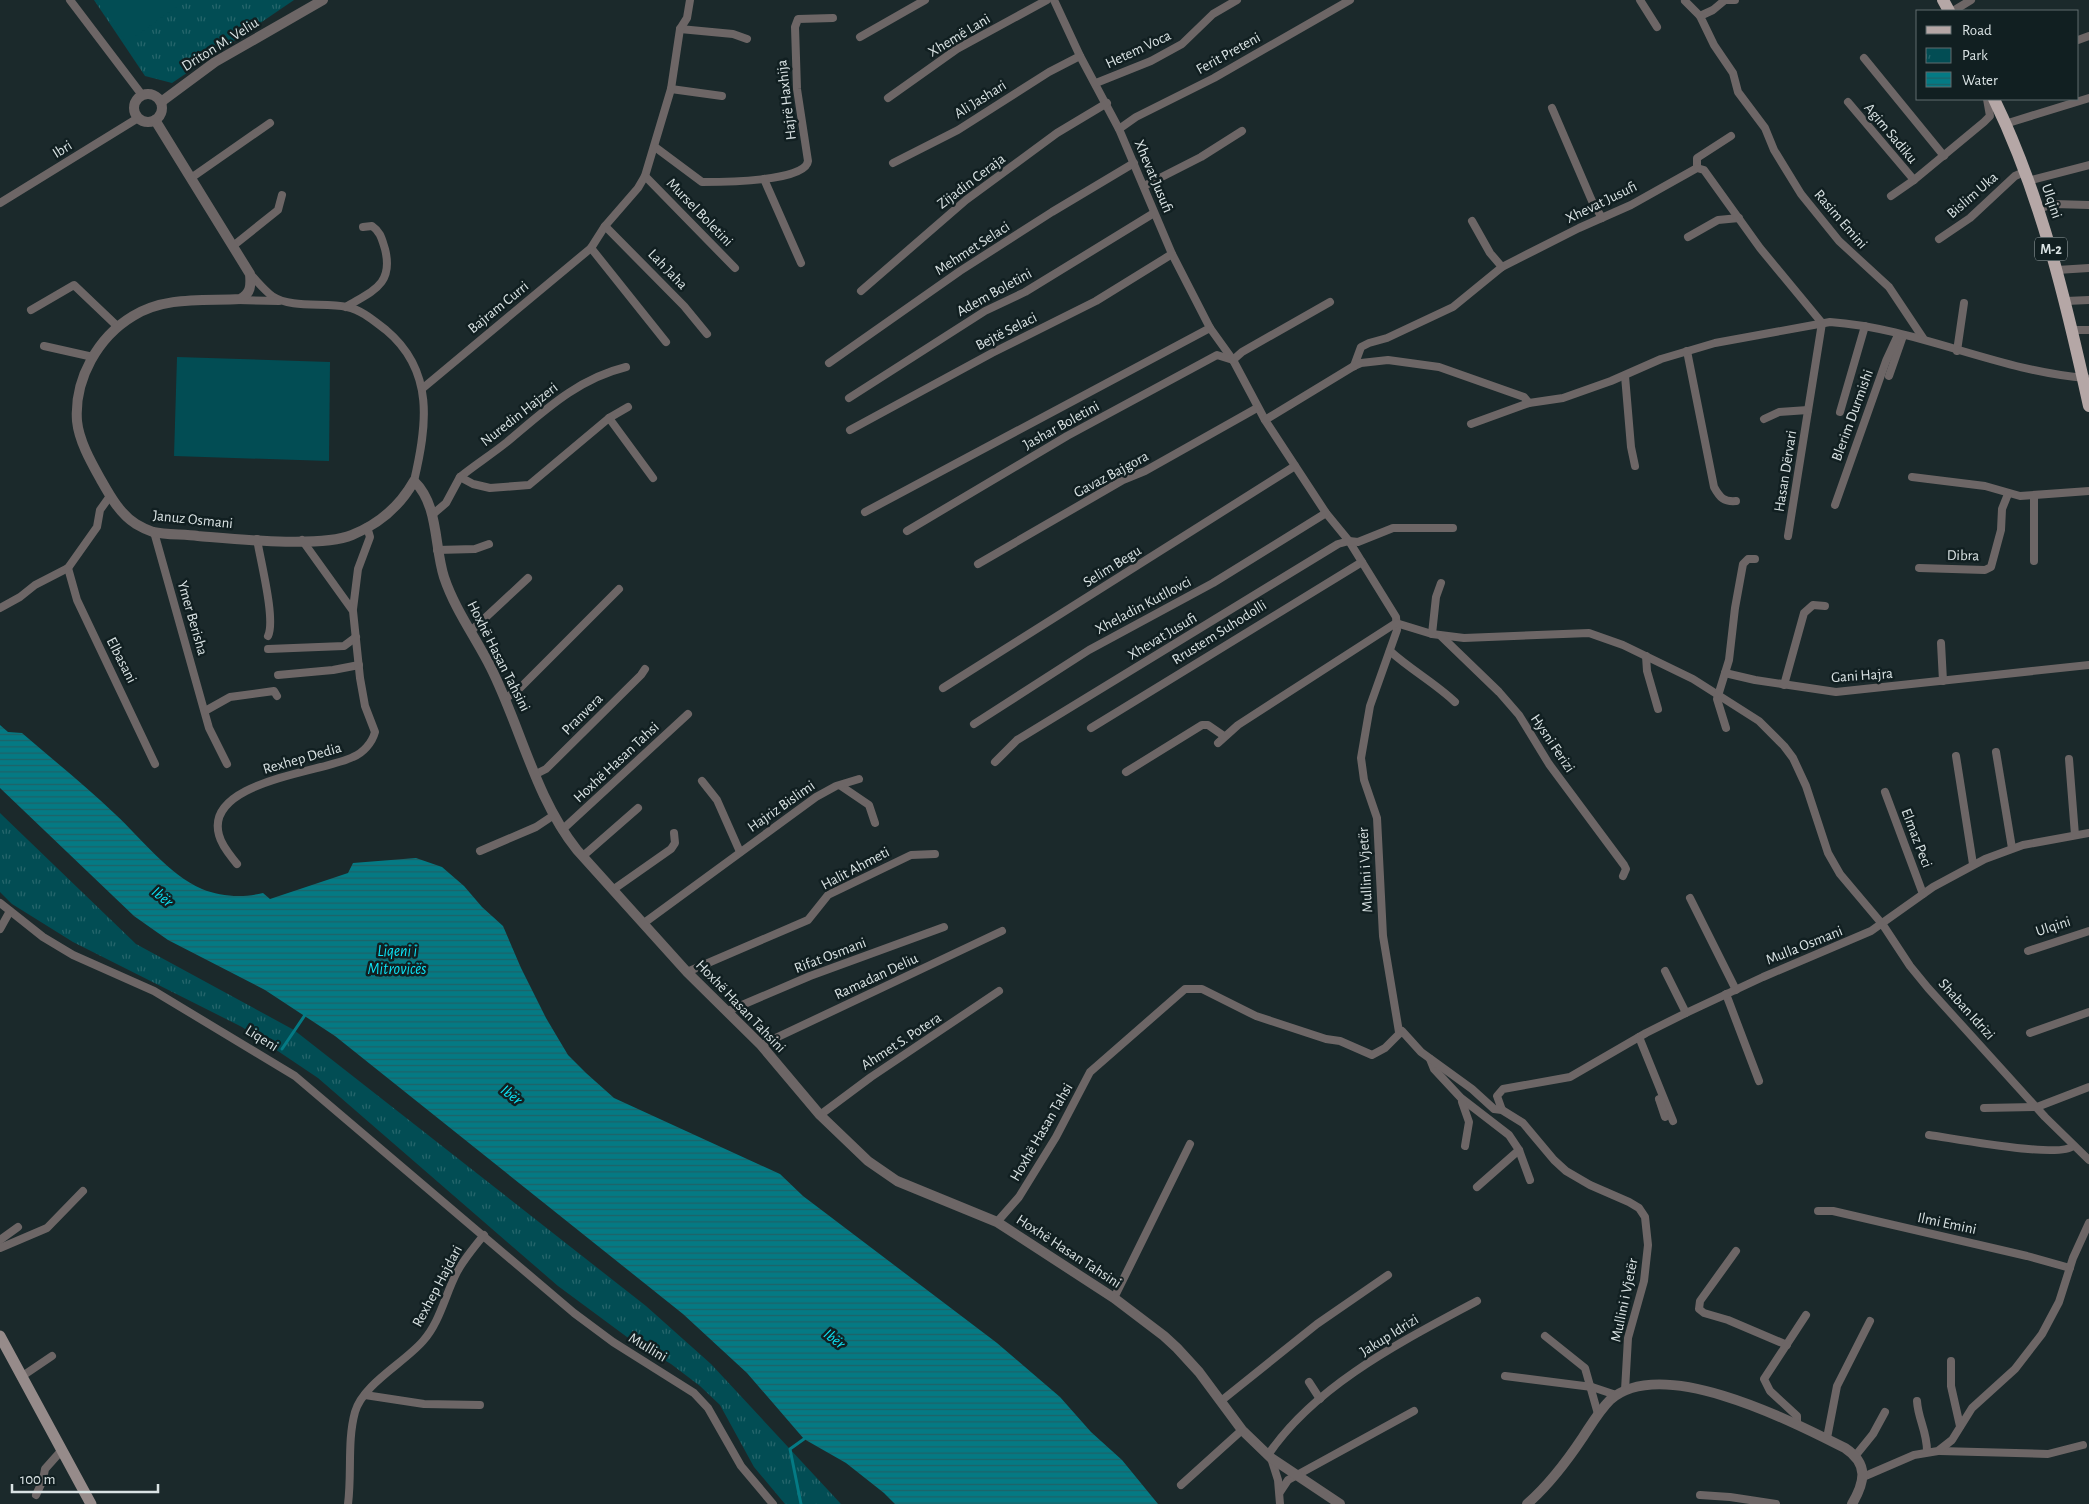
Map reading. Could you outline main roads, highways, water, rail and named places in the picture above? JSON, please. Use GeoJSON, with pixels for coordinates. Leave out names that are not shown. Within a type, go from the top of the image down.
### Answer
{"type":"FeatureCollection","features":[{"type":"Feature","properties":{"kind":"main road","name":"Ulqini"},"geometry":{"type":"LineString","coordinates":[[1994,100],[2026,176],[2057,270],[2086,378],[2089,406]]}},
{"type":"Feature","properties":{"kind":"main road"},"geometry":{"type":"LineString","coordinates":[[0,1336],[91,1504]]}},
{"type":"Feature","properties":{"kind":"water","name":"Liqeni i Mitrovicës"},"geometry":{"type":"Polygon","coordinates":[[[0,725],[8,732],[22,733],[81,783],[167,865],[190,882],[209,892],[232,896],[248,896],[263,893],[270,899],[348,873],[353,863],[416,858],[442,867],[464,886],[482,907],[503,926],[546,1018],[568,1055],[614,1098],[780,1174],[803,1196],[997,1343],[1060,1397],[1091,1432],[1122,1460],[1158,1504],[895,1504],[846,1463],[804,1439],[747,1373],[683,1314],[335,1036],[265,990],[168,940],[134,916],[0,788],[0,725]]]}},
{"type":"Feature","properties":{"kind":"waterway"},"geometry":{"type":"LineString","coordinates":[[282,1049],[305,1015]]}},
{"type":"Feature","properties":{"kind":"waterway"},"geometry":{"type":"LineString","coordinates":[[801,1504],[790,1449],[804,1439]]}},
{"type":"Feature","properties":{"kind":"water label","name":"Ibër"},"geometry":{"type":"Point","coordinates":[163,896]}},
{"type":"Feature","properties":{"kind":"water label","name":"Ibër"},"geometry":{"type":"Point","coordinates":[512,1094]}},
{"type":"Feature","properties":{"kind":"water label","name":"Ibër"},"geometry":{"type":"Point","coordinates":[835,1338]}}]}
